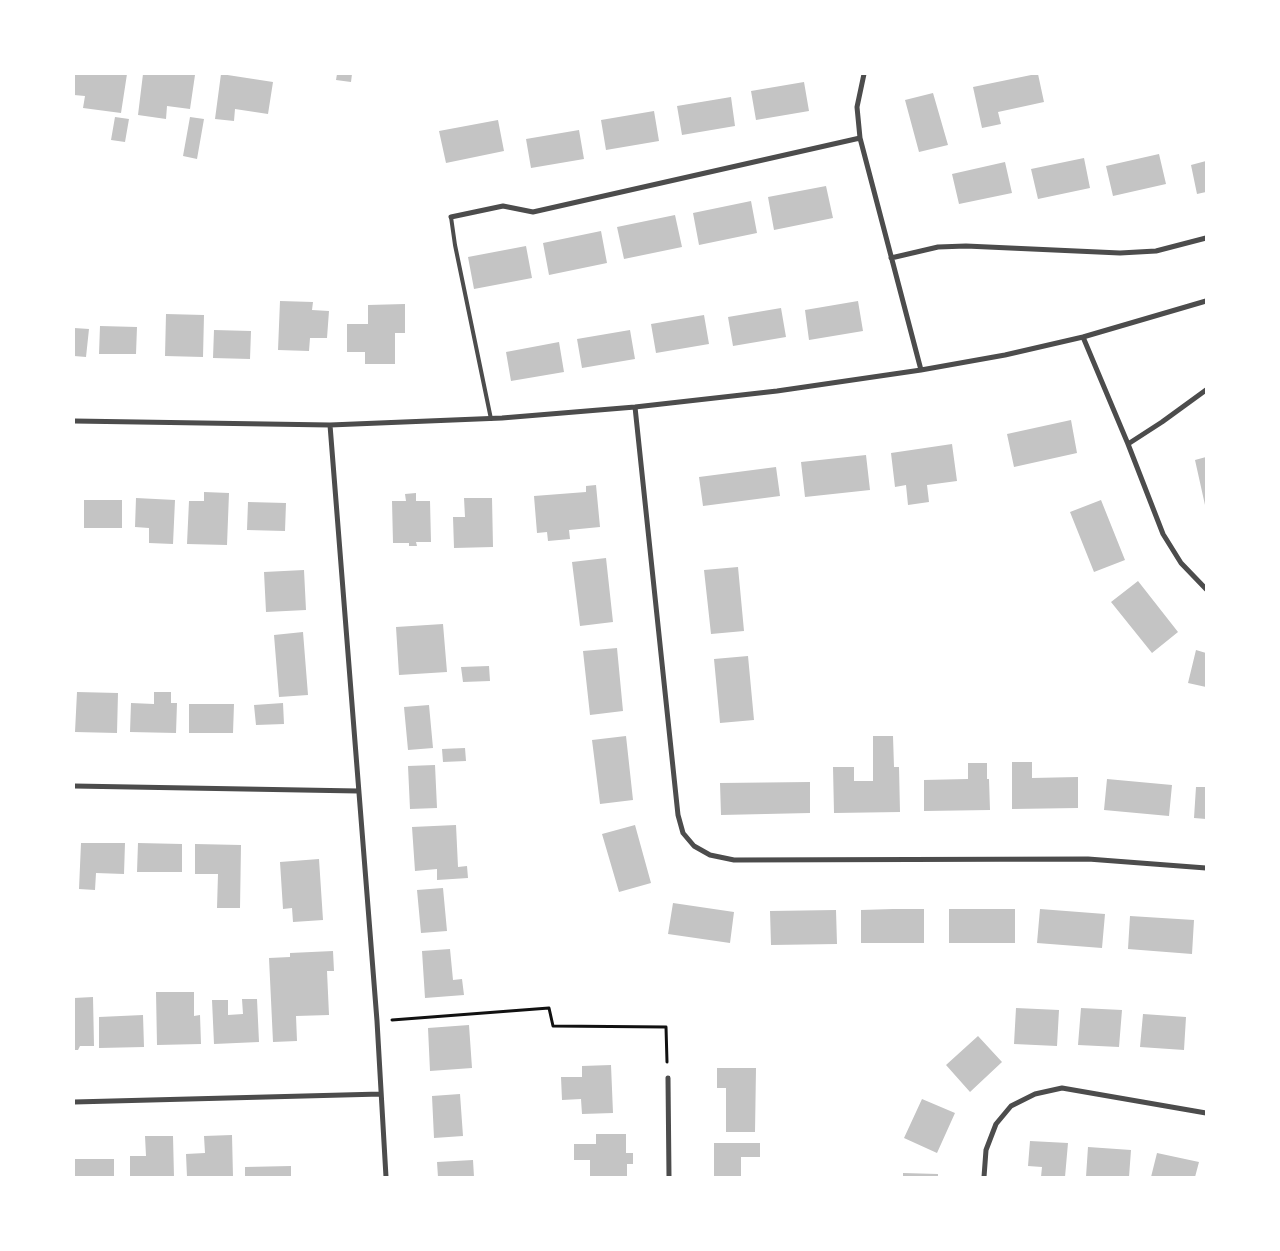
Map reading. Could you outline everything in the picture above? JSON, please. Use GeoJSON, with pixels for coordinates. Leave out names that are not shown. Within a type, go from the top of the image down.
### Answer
{"type":"FeatureCollection","features":[{"type":"Feature","properties":{"kind":"street"},"geometry":{"type":"LineString","coordinates":[[864,74],[857,107],[860,138],[921,370]]}},
{"type":"Feature","properties":{"kind":"street"},"geometry":{"type":"LineString","coordinates":[[451,217],[503,206],[533,212],[860,138]]}},
{"type":"Feature","properties":{"kind":"street"},"geometry":{"type":"LineString","coordinates":[[892,258],[938,248],[966,246],[1120,253],[1156,251],[1206,238]]}},
{"type":"Feature","properties":{"kind":"street"},"geometry":{"type":"LineString","coordinates":[[74,421],[330,425],[491,419],[635,407],[777,391],[921,370],[1005,355],[1083,337],[1206,301]]}},
{"type":"Feature","properties":{"kind":"street"},"geometry":{"type":"LineString","coordinates":[[1083,337],[1163,534],[1181,563],[1206,589]]}},
{"type":"Feature","properties":{"kind":"street"},"geometry":{"type":"LineString","coordinates":[[1128,444],[1206,390]]}},
{"type":"Feature","properties":{"kind":"street"},"geometry":{"type":"LineString","coordinates":[[635,407],[678,815],[682,833],[694,846],[710,855],[734,860],[1088,859],[1206,868]]}},
{"type":"Feature","properties":{"kind":"street"},"geometry":{"type":"LineString","coordinates":[[330,425],[377,1021],[386,1177]]}},
{"type":"Feature","properties":{"kind":"street"},"geometry":{"type":"LineString","coordinates":[[74,786],[358,791]]}},
{"type":"Feature","properties":{"kind":"street"},"geometry":{"type":"LineString","coordinates":[[668,1078],[669,1177]]}},
{"type":"Feature","properties":{"kind":"street"},"geometry":{"type":"LineString","coordinates":[[984,1177],[986,1150],[996,1124],[1011,1106],[1035,1094],[1062,1088],[1206,1113]]}},
{"type":"Feature","properties":{"kind":"street"},"geometry":{"type":"LineString","coordinates":[[74,1102],[381,1094]]}},
{"type":"Feature","properties":{"kind":"lane"},"geometry":{"type":"LineString","coordinates":[[451,217],[455,245],[491,419]]}},
{"type":"Feature","properties":{"kind":"path"},"geometry":{"type":"LineString","coordinates":[[377,1021],[549,1008],[553,1026],[666,1026],[668,1078]]}},
{"type":"Feature","properties":{"kind":"building"},"geometry":{"type":"Polygon","coordinates":[[[74,74],[127,74],[121,113],[83,108],[85,96],[74,95],[74,74]]]}},
{"type":"Feature","properties":{"kind":"building"},"geometry":{"type":"Polygon","coordinates":[[[143,74],[195,75],[190,109],[167,106],[166,119],[138,115],[143,74]]]}},
{"type":"Feature","properties":{"kind":"building"},"geometry":{"type":"Polygon","coordinates":[[[221,74],[273,82],[268,114],[235,109],[234,121],[215,119],[221,74]]]}},
{"type":"Feature","properties":{"kind":"building"},"geometry":{"type":"Polygon","coordinates":[[[337,74],[352,74],[351,82],[336,80],[337,74]]]}},
{"type":"Feature","properties":{"kind":"building"},"geometry":{"type":"Polygon","coordinates":[[[1038,74],[1044,102],[998,112],[1001,124],[982,128],[973,87],[1038,74]]]}},
{"type":"Feature","properties":{"kind":"building"},"geometry":{"type":"Polygon","coordinates":[[[804,82],[809,111],[756,120],[751,91],[804,82]]]}},
{"type":"Feature","properties":{"kind":"building"},"geometry":{"type":"Polygon","coordinates":[[[933,93],[948,145],[919,152],[905,100],[933,93]]]}},
{"type":"Feature","properties":{"kind":"building"},"geometry":{"type":"Polygon","coordinates":[[[731,97],[735,126],[682,135],[677,106],[731,97]]]}},
{"type":"Feature","properties":{"kind":"building"},"geometry":{"type":"Polygon","coordinates":[[[654,111],[659,141],[606,150],[601,120],[654,111]]]}},
{"type":"Feature","properties":{"kind":"building"},"geometry":{"type":"Polygon","coordinates":[[[115,117],[129,119],[125,142],[111,140],[115,117]]]}},
{"type":"Feature","properties":{"kind":"building"},"geometry":{"type":"Polygon","coordinates":[[[190,117],[204,119],[197,159],[183,156],[190,117]]]}},
{"type":"Feature","properties":{"kind":"building"},"geometry":{"type":"Polygon","coordinates":[[[498,120],[504,151],[446,163],[439,131],[498,120]]]}},
{"type":"Feature","properties":{"kind":"building"},"geometry":{"type":"Polygon","coordinates":[[[579,130],[584,159],[531,168],[526,139],[579,130]]]}},
{"type":"Feature","properties":{"kind":"building"},"geometry":{"type":"Polygon","coordinates":[[[1159,154],[1166,184],[1113,196],[1106,166],[1159,154]]]}},
{"type":"Feature","properties":{"kind":"building"},"geometry":{"type":"Polygon","coordinates":[[[1084,158],[1090,188],[1038,199],[1031,169],[1084,158]]]}},
{"type":"Feature","properties":{"kind":"building"},"geometry":{"type":"Polygon","coordinates":[[[1206,161],[1206,192],[1197,194],[1191,165],[1206,161]]]}},
{"type":"Feature","properties":{"kind":"building"},"geometry":{"type":"Polygon","coordinates":[[[1005,162],[1012,193],[959,204],[952,174],[1005,162]]]}},
{"type":"Feature","properties":{"kind":"building"},"geometry":{"type":"Polygon","coordinates":[[[826,186],[833,218],[774,230],[768,197],[826,186]]]}},
{"type":"Feature","properties":{"kind":"building"},"geometry":{"type":"Polygon","coordinates":[[[751,201],[757,233],[699,245],[693,213],[751,201]]]}},
{"type":"Feature","properties":{"kind":"building"},"geometry":{"type":"Polygon","coordinates":[[[675,215],[682,247],[624,259],[617,227],[675,215]]]}},
{"type":"Feature","properties":{"kind":"building"},"geometry":{"type":"Polygon","coordinates":[[[601,231],[607,263],[549,275],[543,243],[601,231]]]}},
{"type":"Feature","properties":{"kind":"building"},"geometry":{"type":"Polygon","coordinates":[[[526,246],[532,278],[474,289],[468,257],[526,246]]]}},
{"type":"Feature","properties":{"kind":"building"},"geometry":{"type":"Polygon","coordinates":[[[280,301],[313,302],[312,310],[329,311],[327,338],[310,338],[309,351],[278,350],[280,301]]]}},
{"type":"Feature","properties":{"kind":"building"},"geometry":{"type":"Polygon","coordinates":[[[858,301],[863,331],[809,340],[805,310],[858,301]]]}},
{"type":"Feature","properties":{"kind":"building"},"geometry":{"type":"Polygon","coordinates":[[[405,304],[405,333],[395,333],[395,364],[365,364],[365,352],[347,352],[347,324],[368,324],[368,305],[405,304]]]}},
{"type":"Feature","properties":{"kind":"building"},"geometry":{"type":"Polygon","coordinates":[[[781,308],[786,337],[733,346],[728,317],[781,308]]]}},
{"type":"Feature","properties":{"kind":"building"},"geometry":{"type":"Polygon","coordinates":[[[166,314],[204,315],[203,357],[165,356],[166,314]]]}},
{"type":"Feature","properties":{"kind":"building"},"geometry":{"type":"Polygon","coordinates":[[[704,315],[709,344],[656,353],[651,324],[704,315]]]}},
{"type":"Feature","properties":{"kind":"building"},"geometry":{"type":"Polygon","coordinates":[[[100,326],[137,327],[136,354],[99,354],[100,326]]]}},
{"type":"Feature","properties":{"kind":"building"},"geometry":{"type":"Polygon","coordinates":[[[74,328],[89,329],[86,357],[74,356],[74,328]]]}},
{"type":"Feature","properties":{"kind":"building"},"geometry":{"type":"Polygon","coordinates":[[[214,330],[251,331],[250,359],[213,358],[214,330]]]}},
{"type":"Feature","properties":{"kind":"building"},"geometry":{"type":"Polygon","coordinates":[[[630,330],[635,359],[582,368],[577,339],[630,330]]]}},
{"type":"Feature","properties":{"kind":"building"},"geometry":{"type":"Polygon","coordinates":[[[559,342],[564,372],[511,381],[506,352],[559,342]]]}},
{"type":"Feature","properties":{"kind":"building"},"geometry":{"type":"Polygon","coordinates":[[[1071,420],[1077,453],[1014,467],[1007,434],[1071,420]]]}},
{"type":"Feature","properties":{"kind":"building"},"geometry":{"type":"Polygon","coordinates":[[[952,444],[957,481],[927,485],[929,502],[908,505],[906,485],[895,487],[891,453],[952,444]]]}},
{"type":"Feature","properties":{"kind":"building"},"geometry":{"type":"Polygon","coordinates":[[[866,455],[870,490],[805,497],[801,462],[866,455]]]}},
{"type":"Feature","properties":{"kind":"building"},"geometry":{"type":"Polygon","coordinates":[[[1206,457],[1206,505],[1205,505],[1195,460],[1206,457]]]}},
{"type":"Feature","properties":{"kind":"building"},"geometry":{"type":"Polygon","coordinates":[[[776,467],[780,496],[703,506],[699,477],[776,467]]]}},
{"type":"Feature","properties":{"kind":"building"},"geometry":{"type":"Polygon","coordinates":[[[596,485],[600,527],[569,530],[570,539],[548,541],[547,532],[537,533],[534,496],[586,492],[586,486],[596,485]]]}},
{"type":"Feature","properties":{"kind":"building"},"geometry":{"type":"Polygon","coordinates":[[[204,492],[229,493],[227,545],[187,544],[189,501],[204,501],[204,492]]]}},
{"type":"Feature","properties":{"kind":"building"},"geometry":{"type":"Polygon","coordinates":[[[416,493],[416,501],[430,501],[431,542],[416,542],[417,546],[409,546],[409,543],[393,543],[392,501],[406,501],[405,494],[416,493]]]}},
{"type":"Feature","properties":{"kind":"building"},"geometry":{"type":"Polygon","coordinates":[[[136,498],[175,500],[173,544],[149,543],[149,528],[135,527],[136,498]]]}},
{"type":"Feature","properties":{"kind":"building"},"geometry":{"type":"Polygon","coordinates":[[[464,498],[492,498],[493,547],[454,548],[453,517],[465,517],[464,498]]]}},
{"type":"Feature","properties":{"kind":"building"},"geometry":{"type":"Polygon","coordinates":[[[84,500],[122,500],[122,528],[84,528],[84,500]]]}},
{"type":"Feature","properties":{"kind":"building"},"geometry":{"type":"Polygon","coordinates":[[[1101,500],[1125,560],[1094,572],[1070,512],[1101,500]]]}},
{"type":"Feature","properties":{"kind":"building"},"geometry":{"type":"Polygon","coordinates":[[[248,502],[286,503],[285,531],[247,530],[248,502]]]}},
{"type":"Feature","properties":{"kind":"building"},"geometry":{"type":"Polygon","coordinates":[[[606,558],[613,622],[580,626],[572,562],[606,558]]]}},
{"type":"Feature","properties":{"kind":"building"},"geometry":{"type":"Polygon","coordinates":[[[738,567],[744,631],[711,634],[704,570],[738,567]]]}},
{"type":"Feature","properties":{"kind":"building"},"geometry":{"type":"Polygon","coordinates":[[[304,570],[306,610],[266,612],[264,572],[304,570]]]}},
{"type":"Feature","properties":{"kind":"building"},"geometry":{"type":"Polygon","coordinates":[[[1138,581],[1178,632],[1152,653],[1111,602],[1138,581]]]}},
{"type":"Feature","properties":{"kind":"building"},"geometry":{"type":"Polygon","coordinates":[[[443,624],[447,672],[399,675],[396,627],[443,624]]]}},
{"type":"Feature","properties":{"kind":"building"},"geometry":{"type":"Polygon","coordinates":[[[303,632],[308,695],[279,697],[274,635],[303,632]]]}},
{"type":"Feature","properties":{"kind":"building"},"geometry":{"type":"Polygon","coordinates":[[[617,648],[623,711],[590,715],[583,651],[617,648]]]}},
{"type":"Feature","properties":{"kind":"building"},"geometry":{"type":"Polygon","coordinates":[[[1196,650],[1206,653],[1206,687],[1188,683],[1196,650]]]}},
{"type":"Feature","properties":{"kind":"building"},"geometry":{"type":"Polygon","coordinates":[[[748,656],[754,720],[720,723],[714,659],[748,656]]]}},
{"type":"Feature","properties":{"kind":"building"},"geometry":{"type":"Polygon","coordinates":[[[489,666],[490,681],[463,682],[461,667],[489,666]]]}},
{"type":"Feature","properties":{"kind":"building"},"geometry":{"type":"Polygon","coordinates":[[[77,692],[118,693],[117,733],[75,732],[77,692]]]}},
{"type":"Feature","properties":{"kind":"building"},"geometry":{"type":"Polygon","coordinates":[[[154,692],[171,692],[171,703],[177,703],[176,733],[130,732],[131,703],[154,704],[154,692]]]}},
{"type":"Feature","properties":{"kind":"building"},"geometry":{"type":"Polygon","coordinates":[[[283,703],[284,724],[256,725],[254,705],[283,703]]]}},
{"type":"Feature","properties":{"kind":"building"},"geometry":{"type":"Polygon","coordinates":[[[189,704],[234,704],[233,733],[189,733],[189,704]]]}},
{"type":"Feature","properties":{"kind":"building"},"geometry":{"type":"Polygon","coordinates":[[[429,705],[433,748],[408,750],[404,707],[429,705]]]}},
{"type":"Feature","properties":{"kind":"building"},"geometry":{"type":"Polygon","coordinates":[[[626,736],[633,800],[600,804],[592,740],[626,736]]]}},
{"type":"Feature","properties":{"kind":"building"},"geometry":{"type":"Polygon","coordinates":[[[873,736],[893,736],[894,767],[899,767],[900,812],[834,813],[833,767],[854,767],[854,781],[873,781],[873,736]]]}},
{"type":"Feature","properties":{"kind":"building"},"geometry":{"type":"Polygon","coordinates":[[[465,748],[466,761],[443,762],[442,749],[465,748]]]}},
{"type":"Feature","properties":{"kind":"building"},"geometry":{"type":"Polygon","coordinates":[[[1012,762],[1032,762],[1032,778],[1078,777],[1078,808],[1012,809],[1012,762]]]}},
{"type":"Feature","properties":{"kind":"building"},"geometry":{"type":"Polygon","coordinates":[[[968,763],[987,763],[990,810],[924,811],[924,780],[968,779],[968,763]]]}},
{"type":"Feature","properties":{"kind":"building"},"geometry":{"type":"Polygon","coordinates":[[[435,765],[437,808],[410,809],[408,766],[435,765]]]}},
{"type":"Feature","properties":{"kind":"building"},"geometry":{"type":"Polygon","coordinates":[[[1107,779],[1172,785],[1169,816],[1104,810],[1107,779]]]}},
{"type":"Feature","properties":{"kind":"building"},"geometry":{"type":"Polygon","coordinates":[[[810,782],[810,813],[721,815],[720,783],[810,782]]]}},
{"type":"Feature","properties":{"kind":"building"},"geometry":{"type":"Polygon","coordinates":[[[1196,787],[1206,787],[1206,819],[1194,818],[1196,787]]]}},
{"type":"Feature","properties":{"kind":"building"},"geometry":{"type":"Polygon","coordinates":[[[456,825],[458,867],[467,866],[468,878],[437,880],[437,869],[415,871],[412,827],[456,825]]]}},
{"type":"Feature","properties":{"kind":"building"},"geometry":{"type":"Polygon","coordinates":[[[635,825],[651,883],[619,892],[602,834],[635,825]]]}},
{"type":"Feature","properties":{"kind":"building"},"geometry":{"type":"Polygon","coordinates":[[[81,843],[125,843],[124,874],[96,873],[95,890],[79,889],[81,843]]]}},
{"type":"Feature","properties":{"kind":"building"},"geometry":{"type":"Polygon","coordinates":[[[138,843],[182,844],[182,872],[137,872],[138,843]]]}},
{"type":"Feature","properties":{"kind":"building"},"geometry":{"type":"Polygon","coordinates":[[[195,844],[241,845],[240,908],[217,908],[218,874],[195,874],[195,844]]]}},
{"type":"Feature","properties":{"kind":"building"},"geometry":{"type":"Polygon","coordinates":[[[319,859],[323,920],[293,922],[292,908],[283,909],[280,862],[319,859]]]}},
{"type":"Feature","properties":{"kind":"building"},"geometry":{"type":"Polygon","coordinates":[[[443,888],[447,931],[421,933],[417,890],[443,888]]]}},
{"type":"Feature","properties":{"kind":"building"},"geometry":{"type":"Polygon","coordinates":[[[673,903],[734,912],[730,943],[668,934],[673,903]]]}},
{"type":"Feature","properties":{"kind":"building"},"geometry":{"type":"Polygon","coordinates":[[[924,909],[924,943],[861,943],[861,910],[924,909]]]}},
{"type":"Feature","properties":{"kind":"building"},"geometry":{"type":"Polygon","coordinates":[[[949,909],[1015,909],[1015,943],[949,943],[949,909]]]}},
{"type":"Feature","properties":{"kind":"building"},"geometry":{"type":"Polygon","coordinates":[[[1040,909],[1105,914],[1102,948],[1037,943],[1040,909]]]}},
{"type":"Feature","properties":{"kind":"building"},"geometry":{"type":"Polygon","coordinates":[[[836,910],[837,944],[771,945],[770,911],[836,910]]]}},
{"type":"Feature","properties":{"kind":"building"},"geometry":{"type":"Polygon","coordinates":[[[1130,916],[1194,920],[1192,954],[1128,949],[1130,916]]]}},
{"type":"Feature","properties":{"kind":"building"},"geometry":{"type":"Polygon","coordinates":[[[450,949],[453,980],[462,979],[464,995],[425,998],[422,951],[450,949]]]}},
{"type":"Feature","properties":{"kind":"building"},"geometry":{"type":"Polygon","coordinates":[[[333,951],[334,971],[327,971],[329,1015],[296,1016],[297,1041],[273,1042],[269,958],[290,957],[290,953],[333,951]]]}},
{"type":"Feature","properties":{"kind":"building"},"geometry":{"type":"Polygon","coordinates":[[[156,992],[194,992],[194,1016],[200,1015],[201,1044],[157,1045],[156,992]]]}},
{"type":"Feature","properties":{"kind":"building"},"geometry":{"type":"Polygon","coordinates":[[[93,997],[94,1046],[80,1046],[78,1050],[74,1050],[74,998],[93,997]]]}},
{"type":"Feature","properties":{"kind":"building"},"geometry":{"type":"Polygon","coordinates":[[[242,999],[257,999],[259,1042],[214,1044],[212,1000],[228,1000],[228,1015],[243,1014],[242,999]]]}},
{"type":"Feature","properties":{"kind":"building"},"geometry":{"type":"Polygon","coordinates":[[[1016,1008],[1059,1010],[1057,1046],[1014,1044],[1016,1008]]]}},
{"type":"Feature","properties":{"kind":"building"},"geometry":{"type":"Polygon","coordinates":[[[1081,1008],[1122,1010],[1119,1047],[1078,1045],[1081,1008]]]}},
{"type":"Feature","properties":{"kind":"building"},"geometry":{"type":"Polygon","coordinates":[[[1143,1014],[1186,1017],[1184,1050],[1140,1047],[1143,1014]]]}},
{"type":"Feature","properties":{"kind":"building"},"geometry":{"type":"Polygon","coordinates":[[[143,1015],[144,1047],[99,1048],[99,1017],[143,1015]]]}},
{"type":"Feature","properties":{"kind":"building"},"geometry":{"type":"Polygon","coordinates":[[[469,1025],[472,1068],[430,1071],[428,1028],[469,1025]]]}},
{"type":"Feature","properties":{"kind":"building"},"geometry":{"type":"Polygon","coordinates":[[[978,1036],[1002,1062],[970,1092],[946,1065],[978,1036]]]}},
{"type":"Feature","properties":{"kind":"building"},"geometry":{"type":"Polygon","coordinates":[[[611,1065],[613,1113],[582,1114],[581,1099],[562,1100],[561,1077],[582,1077],[582,1066],[611,1065]]]}},
{"type":"Feature","properties":{"kind":"building"},"geometry":{"type":"Polygon","coordinates":[[[717,1068],[756,1068],[755,1132],[726,1132],[726,1088],[717,1088],[717,1068]]]}},
{"type":"Feature","properties":{"kind":"building"},"geometry":{"type":"Polygon","coordinates":[[[460,1094],[463,1136],[434,1138],[432,1096],[460,1094]]]}},
{"type":"Feature","properties":{"kind":"building"},"geometry":{"type":"Polygon","coordinates":[[[922,1099],[955,1113],[937,1153],[904,1138],[922,1099]]]}},
{"type":"Feature","properties":{"kind":"building"},"geometry":{"type":"Polygon","coordinates":[[[596,1134],[626,1134],[626,1153],[633,1153],[633,1164],[627,1164],[627,1177],[590,1177],[590,1160],[574,1160],[574,1144],[596,1144],[596,1134]]]}},
{"type":"Feature","properties":{"kind":"building"},"geometry":{"type":"Polygon","coordinates":[[[232,1135],[233,1177],[187,1177],[186,1154],[205,1153],[204,1136],[232,1135]]]}},
{"type":"Feature","properties":{"kind":"building"},"geometry":{"type":"Polygon","coordinates":[[[145,1136],[173,1136],[174,1177],[130,1177],[130,1156],[146,1156],[145,1136]]]}},
{"type":"Feature","properties":{"kind":"building"},"geometry":{"type":"Polygon","coordinates":[[[1030,1141],[1068,1143],[1065,1177],[1041,1177],[1042,1167],[1028,1166],[1030,1141]]]}},
{"type":"Feature","properties":{"kind":"building"},"geometry":{"type":"Polygon","coordinates":[[[714,1143],[760,1143],[760,1157],[741,1157],[741,1177],[714,1177],[714,1143]]]}},
{"type":"Feature","properties":{"kind":"building"},"geometry":{"type":"Polygon","coordinates":[[[1088,1147],[1131,1150],[1129,1177],[1086,1177],[1088,1147]]]}},
{"type":"Feature","properties":{"kind":"building"},"geometry":{"type":"Polygon","coordinates":[[[1157,1153],[1199,1162],[1195,1177],[1151,1177],[1157,1153]]]}},
{"type":"Feature","properties":{"kind":"building"},"geometry":{"type":"Polygon","coordinates":[[[74,1159],[114,1159],[114,1177],[74,1177],[74,1159]]]}},
{"type":"Feature","properties":{"kind":"building"},"geometry":{"type":"Polygon","coordinates":[[[473,1160],[474,1177],[438,1177],[437,1162],[473,1160]]]}},
{"type":"Feature","properties":{"kind":"building"},"geometry":{"type":"Polygon","coordinates":[[[291,1166],[291,1177],[245,1177],[245,1167],[291,1166]]]}},
{"type":"Feature","properties":{"kind":"building"},"geometry":{"type":"Polygon","coordinates":[[[903,1173],[938,1174],[938,1177],[903,1177],[903,1173]]]}}]}
